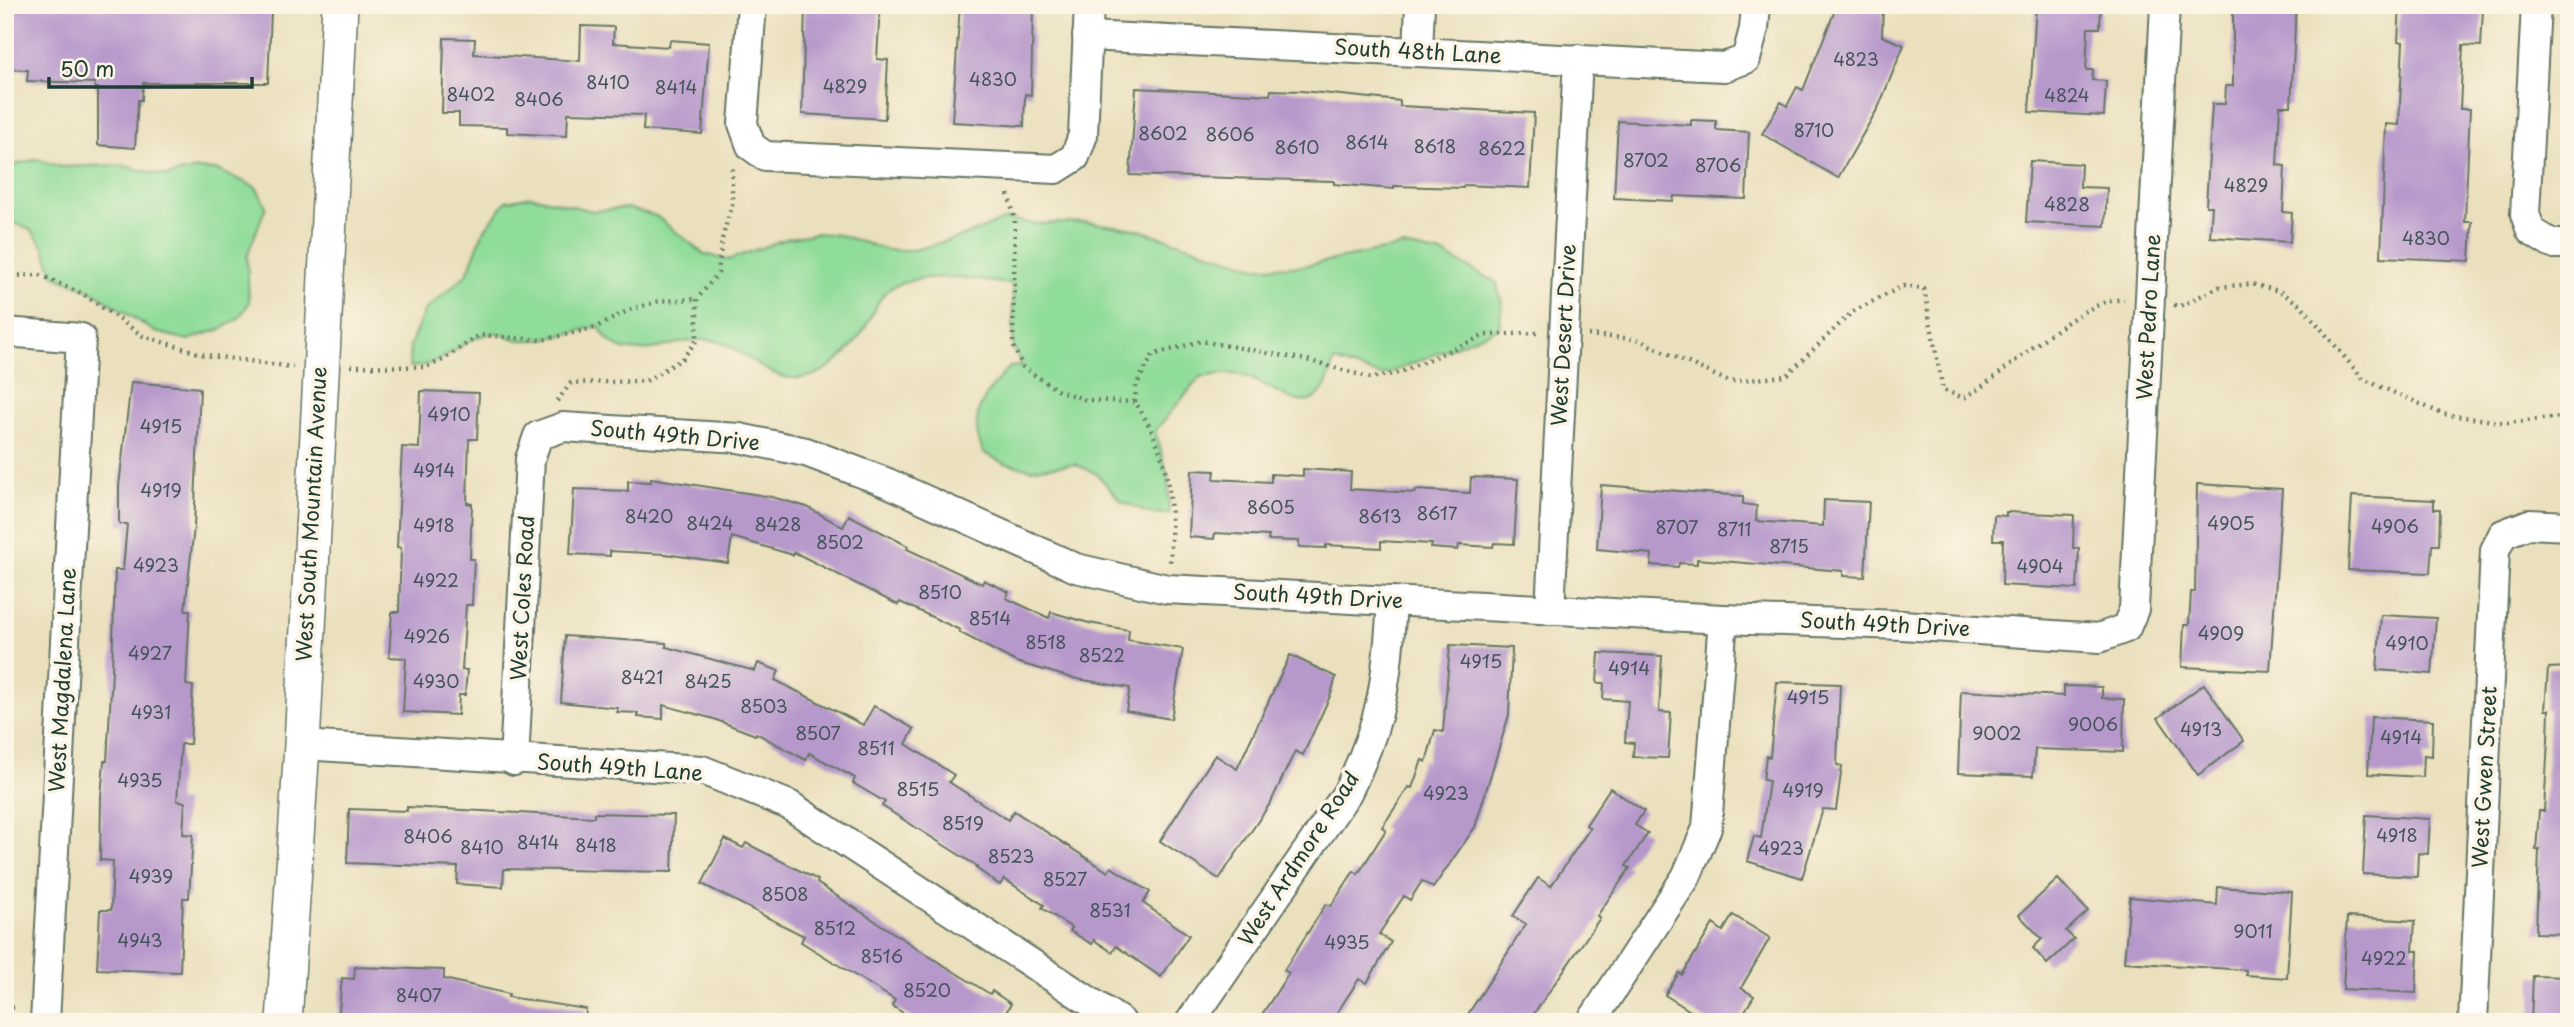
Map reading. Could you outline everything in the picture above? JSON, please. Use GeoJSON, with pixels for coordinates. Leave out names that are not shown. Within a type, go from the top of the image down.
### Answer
{"type":"FeatureCollection","features":[{"type":"Feature","properties":{"kind":"street","name":"West South Mountain Avenue"},"geometry":{"type":"LineString","coordinates":[[284,1022],[302,745],[319,368],[340,5]]}},
{"type":"Feature","properties":{"kind":"street"},"geometry":{"type":"LineString","coordinates":[[752,5],[743,124],[751,146],[765,156],[1056,169],[1075,157],[1083,135],[1089,5]]}},
{"type":"Feature","properties":{"kind":"street"},"geometry":{"type":"LineString","coordinates":[[1418,52],[1420,5]]}},
{"type":"Feature","properties":{"kind":"street","name":"South 48th Lane"},"geometry":{"type":"LineString","coordinates":[[1087,36],[1724,67],[1746,59],[1754,29],[1756,5]]}},
{"type":"Feature","properties":{"kind":"street","name":"West Pedro Lane"},"geometry":{"type":"LineString","coordinates":[[2126,628],[2134,609],[2165,5]]}},
{"type":"Feature","properties":{"kind":"street"},"geometry":{"type":"LineString","coordinates":[[2536,5],[2525,214],[2531,232],[2552,244],[2569,244]]}},
{"type":"Feature","properties":{"kind":"street","name":"West Desert Drive"},"geometry":{"type":"LineString","coordinates":[[1550,610],[1578,59]]}},
{"type":"Feature","properties":{"kind":"street","name":"West Magdalena Lane"},"geometry":{"type":"LineString","coordinates":[[5,332],[81,338],[45,1022]]}},
{"type":"Feature","properties":{"kind":"street","name":"South 49th Drive"},"geometry":{"type":"LineString","coordinates":[[538,436],[563,427],[739,438],[806,452],[888,483],[1076,568],[1167,589],[1723,619],[1902,625],[2099,638],[2126,628]]}},
{"type":"Feature","properties":{"kind":"street","name":"West Coles Road"},"geometry":{"type":"LineString","coordinates":[[514,761],[530,459],[538,436]]}},
{"type":"Feature","properties":{"kind":"street","name":"West Gwen Street"},"geometry":{"type":"LineString","coordinates":[[2473,1022],[2495,550],[2503,534],[2529,524],[2569,526]]}},
{"type":"Feature","properties":{"kind":"street","name":"West Ardmore Road"},"geometry":{"type":"LineString","coordinates":[[1190,1022],[1347,793],[1362,763],[1376,730],[1383,703],[1392,601]]}},
{"type":"Feature","properties":{"kind":"street"},"geometry":{"type":"LineString","coordinates":[[1591,1022],[1686,877],[1707,828],[1723,619]]}},
{"type":"Feature","properties":{"kind":"street","name":"South 49th Lane"},"geometry":{"type":"LineString","coordinates":[[302,745],[514,761],[702,770],[789,805],[1121,1022]]}},
{"type":"Feature","properties":{"kind":"path"},"geometry":{"type":"LineString","coordinates":[[538,436],[562,393],[571,383],[646,381],[682,359],[697,340],[697,299],[718,273],[732,204],[734,155],[751,146]]}},
{"type":"Feature","properties":{"kind":"path"},"geometry":{"type":"LineString","coordinates":[[1004,166],[1006,187],[1015,219],[1013,346],[1023,366],[1057,390],[1086,400],[1135,401]]}},
{"type":"Feature","properties":{"kind":"path"},"geometry":{"type":"LineString","coordinates":[[5,276],[40,275],[83,294],[143,335],[205,355],[276,366],[319,368],[426,367],[443,360],[479,335],[542,340],[595,328],[629,310],[659,301],[697,299]]}},
{"type":"Feature","properties":{"kind":"path"},"geometry":{"type":"LineString","coordinates":[[1167,589],[1168,476],[1154,431],[1135,401],[1136,384],[1153,355],[1201,341],[1307,360],[1371,378],[1398,373],[1485,335],[1636,338],[1730,382],[1786,376],[1852,312],[1903,286],[1924,289],[1943,390],[1964,398],[1984,387],[2074,317],[2115,299],[2180,306],[2219,287],[2252,284],[2270,289],[2302,306],[2362,379],[2443,414],[2507,423],[2569,416]]}},
{"type":"Feature","properties":{"kind":"green space"},"geometry":{"type":"Polygon","coordinates":[[[37,159],[61,167],[120,165],[166,176],[197,169],[217,170],[256,187],[266,206],[247,256],[249,303],[239,318],[221,329],[188,340],[155,332],[94,292],[53,275],[45,249],[31,230],[5,219],[5,167],[37,159]]]}},
{"type":"Feature","properties":{"kind":"green space"},"geometry":{"type":"Polygon","coordinates":[[[531,196],[593,211],[627,208],[656,216],[704,254],[728,260],[785,239],[816,233],[840,235],[887,250],[914,250],[961,237],[1006,219],[1035,224],[1086,222],[1136,229],[1256,267],[1303,266],[1403,246],[1443,254],[1496,282],[1502,304],[1499,328],[1382,376],[1334,361],[1326,385],[1316,397],[1305,402],[1250,378],[1233,374],[1200,377],[1155,431],[1168,476],[1169,514],[1149,513],[1121,501],[1097,474],[1075,464],[1031,469],[1004,463],[984,453],[977,428],[981,407],[992,386],[1010,367],[1022,366],[1013,346],[1013,284],[939,277],[897,285],[880,299],[863,331],[846,353],[824,370],[807,377],[779,375],[733,348],[710,340],[695,340],[648,349],[620,348],[609,340],[599,326],[539,340],[516,339],[493,333],[471,340],[434,362],[409,367],[410,346],[424,311],[467,274],[483,232],[506,201],[531,196]]]}},
{"type":"Feature","properties":{"kind":"building"},"geometry":{"type":"Polygon","coordinates":[[[5,5],[173,10],[173,5],[201,5],[201,9],[271,12],[268,83],[143,83],[142,100],[138,100],[135,148],[98,145],[98,88],[95,88],[95,83],[27,81],[28,70],[5,69],[5,5]]]}},
{"type":"Feature","properties":{"kind":"building"},"geometry":{"type":"Polygon","coordinates":[[[805,5],[880,5],[877,59],[888,60],[885,119],[802,114],[805,5]]]}},
{"type":"Feature","properties":{"kind":"building"},"geometry":{"type":"Polygon","coordinates":[[[960,5],[1033,5],[1031,95],[1025,94],[1024,126],[952,122],[960,5]]]}},
{"type":"Feature","properties":{"kind":"building"},"geometry":{"type":"Polygon","coordinates":[[[1837,5],[1883,5],[1882,36],[1904,45],[1879,106],[1838,178],[1762,134],[1781,102],[1787,106],[1797,87],[1803,90],[1837,5]]]}},
{"type":"Feature","properties":{"kind":"building"},"geometry":{"type":"Polygon","coordinates":[[[2036,5],[2101,5],[2100,28],[2088,28],[2086,70],[2093,70],[2092,80],[2106,81],[2104,116],[2029,112],[2036,5]]]}},
{"type":"Feature","properties":{"kind":"building"},"geometry":{"type":"Polygon","coordinates":[[[2233,5],[2296,7],[2291,106],[2280,106],[2277,165],[2285,166],[2283,212],[2292,213],[2290,242],[2210,237],[2212,206],[2206,206],[2212,104],[2225,104],[2226,86],[2233,86],[2233,5]]]}},
{"type":"Feature","properties":{"kind":"building"},"geometry":{"type":"Polygon","coordinates":[[[2400,5],[2472,5],[2472,9],[2483,9],[2481,46],[2463,45],[2460,109],[2470,109],[2465,222],[2472,222],[2470,261],[2381,257],[2386,124],[2399,125],[2403,42],[2398,41],[2400,5]]]}},
{"type":"Feature","properties":{"kind":"building"},"geometry":{"type":"Polygon","coordinates":[[[581,26],[614,27],[613,43],[669,47],[670,40],[709,43],[702,134],[643,130],[644,115],[568,113],[567,136],[507,133],[507,127],[459,126],[459,113],[442,113],[444,38],[475,39],[474,54],[580,61],[581,26]]]}},
{"type":"Feature","properties":{"kind":"building"},"geometry":{"type":"Polygon","coordinates":[[[1136,88],[1270,95],[1271,90],[1302,91],[1400,101],[1400,106],[1534,113],[1530,188],[1464,185],[1463,188],[1394,186],[1394,189],[1334,184],[1334,181],[1130,175],[1136,88]]]}},
{"type":"Feature","properties":{"kind":"building"},"geometry":{"type":"Polygon","coordinates":[[[1691,120],[1716,121],[1716,130],[1749,132],[1746,199],[1674,196],[1673,201],[1614,198],[1618,121],[1691,125],[1691,120]]]}},
{"type":"Feature","properties":{"kind":"building"},"geometry":{"type":"Polygon","coordinates":[[[2030,161],[2081,164],[2080,187],[2107,188],[2105,226],[2026,222],[2030,161]]]}},
{"type":"Feature","properties":{"kind":"building"},"geometry":{"type":"Polygon","coordinates":[[[131,382],[200,388],[194,527],[185,610],[190,610],[186,685],[193,686],[190,744],[181,744],[177,801],[185,802],[183,834],[193,835],[189,898],[183,898],[180,972],[97,969],[100,910],[111,910],[113,861],[100,860],[101,797],[104,761],[107,761],[115,570],[123,570],[127,524],[119,524],[119,486],[131,382]]]}},
{"type":"Feature","properties":{"kind":"building"},"geometry":{"type":"Polygon","coordinates":[[[421,391],[479,393],[477,439],[469,439],[467,503],[472,504],[470,559],[474,559],[472,605],[466,605],[462,670],[467,670],[465,695],[459,695],[458,715],[403,712],[406,658],[389,657],[392,612],[399,612],[401,548],[397,547],[402,447],[419,448],[421,391]]]}},
{"type":"Feature","properties":{"kind":"building"},"geometry":{"type":"Polygon","coordinates":[[[1303,469],[1351,472],[1350,489],[1415,493],[1416,490],[1470,493],[1471,477],[1518,479],[1514,544],[1494,543],[1493,547],[1459,545],[1458,550],[1431,548],[1432,544],[1381,541],[1381,548],[1326,545],[1326,548],[1299,547],[1299,541],[1268,540],[1269,536],[1215,533],[1214,539],[1189,537],[1192,470],[1215,471],[1214,479],[1271,482],[1271,474],[1303,476],[1303,469]]]}},
{"type":"Feature","properties":{"kind":"building"},"geometry":{"type":"Polygon","coordinates":[[[651,478],[772,497],[807,507],[843,527],[849,515],[908,546],[907,549],[982,584],[984,580],[1009,592],[1006,598],[1049,618],[1051,612],[1089,623],[1129,630],[1128,640],[1183,649],[1171,719],[1126,711],[1130,688],[1072,678],[1016,662],[959,632],[960,630],[900,602],[898,605],[794,552],[793,555],[732,537],[728,563],[665,554],[610,551],[610,556],[570,554],[574,489],[628,491],[628,481],[651,482],[651,478]]]}},
{"type":"Feature","properties":{"kind":"building"},"geometry":{"type":"Polygon","coordinates":[[[2197,484],[2282,489],[2270,671],[2182,667],[2184,625],[2189,625],[2191,592],[2195,592],[2197,484]]]}},
{"type":"Feature","properties":{"kind":"building"},"geometry":{"type":"Polygon","coordinates":[[[1601,485],[1743,496],[1743,504],[1757,506],[1756,521],[1823,526],[1824,500],[1869,502],[1865,577],[1843,576],[1843,571],[1697,559],[1697,564],[1679,563],[1678,567],[1651,565],[1652,554],[1597,549],[1601,485]]]}},
{"type":"Feature","properties":{"kind":"building"},"geometry":{"type":"Polygon","coordinates":[[[2352,496],[2434,500],[2434,509],[2440,509],[2439,545],[2432,545],[2430,573],[2348,570],[2352,496]]]}},
{"type":"Feature","properties":{"kind":"building"},"geometry":{"type":"Polygon","coordinates":[[[2006,512],[2074,515],[2073,548],[2079,548],[2077,589],[2002,585],[2003,540],[1993,540],[1994,515],[2006,516],[2006,512]]]}},
{"type":"Feature","properties":{"kind":"building"},"geometry":{"type":"Polygon","coordinates":[[[2381,615],[2436,618],[2432,674],[2377,670],[2381,615]]]}},
{"type":"Feature","properties":{"kind":"building"},"geometry":{"type":"Polygon","coordinates":[[[565,636],[666,643],[666,647],[755,671],[758,663],[779,671],[775,680],[863,725],[874,706],[914,729],[906,744],[954,775],[949,782],[1008,820],[1014,811],[1108,872],[1111,867],[1150,892],[1143,903],[1189,935],[1161,977],[1116,946],[1112,952],[1094,940],[1092,944],[1070,931],[1072,928],[1042,908],[1044,905],[1004,879],[1000,885],[976,868],[977,866],[882,806],[885,802],[853,783],[855,778],[809,753],[806,760],[756,733],[755,735],[714,719],[663,705],[663,719],[638,717],[638,713],[617,712],[618,708],[561,702],[565,636]]]}},
{"type":"Feature","properties":{"kind":"building"},"geometry":{"type":"Polygon","coordinates":[[[1450,645],[1512,648],[1509,715],[1475,827],[1433,888],[1422,881],[1410,900],[1404,896],[1379,934],[1391,942],[1367,983],[1359,979],[1331,1022],[1257,1022],[1289,973],[1284,970],[1326,904],[1331,906],[1354,871],[1358,874],[1386,830],[1382,827],[1409,787],[1412,788],[1422,760],[1426,762],[1435,730],[1443,732],[1450,645]]]}},
{"type":"Feature","properties":{"kind":"building"},"geometry":{"type":"Polygon","coordinates":[[[1599,653],[1662,656],[1659,712],[1671,713],[1668,758],[1633,757],[1634,743],[1625,742],[1628,701],[1603,699],[1604,683],[1597,683],[1599,653]]]}},
{"type":"Feature","properties":{"kind":"building"},"geometry":{"type":"Polygon","coordinates":[[[1290,655],[1336,677],[1331,694],[1303,755],[1295,751],[1271,802],[1219,879],[1160,841],[1215,755],[1237,769],[1290,655]]]}},
{"type":"Feature","properties":{"kind":"building"},"geometry":{"type":"Polygon","coordinates":[[[2569,667],[2569,934],[2536,933],[2539,850],[2536,850],[2539,811],[2544,811],[2549,710],[2545,710],[2548,668],[2569,667]]]}},
{"type":"Feature","properties":{"kind":"building"},"geometry":{"type":"Polygon","coordinates":[[[1777,682],[1840,684],[1837,765],[1842,766],[1836,810],[1823,809],[1802,878],[1747,861],[1754,836],[1761,838],[1769,781],[1763,780],[1766,756],[1770,757],[1777,682]]]}},
{"type":"Feature","properties":{"kind":"building"},"geometry":{"type":"Polygon","coordinates":[[[2204,684],[2244,741],[2198,775],[2158,718],[2204,684]]]}},
{"type":"Feature","properties":{"kind":"building"},"geometry":{"type":"Polygon","coordinates":[[[2064,686],[2102,687],[2102,698],[2124,699],[2123,752],[2035,749],[2033,776],[1958,773],[1961,691],[2064,696],[2064,686]]]}},
{"type":"Feature","properties":{"kind":"building"},"geometry":{"type":"Polygon","coordinates":[[[2371,717],[2433,720],[2432,756],[2424,755],[2423,777],[2368,774],[2371,717]]]}},
{"type":"Feature","properties":{"kind":"building"},"geometry":{"type":"Polygon","coordinates":[[[1610,788],[1644,811],[1635,825],[1648,833],[1626,866],[1630,868],[1597,916],[1600,918],[1528,1022],[1463,1022],[1526,924],[1513,916],[1538,878],[1551,886],[1590,828],[1586,825],[1610,788]]]}},
{"type":"Feature","properties":{"kind":"building"},"geometry":{"type":"Polygon","coordinates":[[[407,807],[594,817],[594,813],[674,815],[672,872],[504,869],[503,887],[457,884],[458,867],[347,863],[349,809],[407,811],[407,807]]]}},
{"type":"Feature","properties":{"kind":"building"},"geometry":{"type":"Polygon","coordinates":[[[2366,815],[2430,819],[2428,854],[2418,853],[2417,877],[2363,874],[2366,815]]]}},
{"type":"Feature","properties":{"kind":"building"},"geometry":{"type":"Polygon","coordinates":[[[725,839],[743,848],[746,843],[818,880],[817,883],[932,958],[990,994],[992,991],[1011,1004],[1000,1022],[918,1022],[892,1006],[895,1000],[801,942],[804,936],[702,884],[725,839]]]}},
{"type":"Feature","properties":{"kind":"building"},"geometry":{"type":"Polygon","coordinates":[[[2058,879],[2088,911],[2066,931],[2074,939],[2047,964],[2033,948],[2042,939],[2019,915],[2058,879]]]}},
{"type":"Feature","properties":{"kind":"building"},"geometry":{"type":"Polygon","coordinates":[[[2218,887],[2292,892],[2287,978],[2246,975],[2246,970],[2124,962],[2130,897],[2217,905],[2218,887]]]}},
{"type":"Feature","properties":{"kind":"building"},"geometry":{"type":"Polygon","coordinates":[[[1733,915],[1770,938],[1741,988],[1754,996],[1738,1022],[1708,1022],[1665,995],[1679,973],[1682,975],[1713,924],[1723,931],[1733,915]]]}},
{"type":"Feature","properties":{"kind":"building"},"geometry":{"type":"Polygon","coordinates":[[[2347,917],[2415,921],[2413,951],[2418,951],[2416,993],[2343,989],[2347,917]]]}},
{"type":"Feature","properties":{"kind":"building"},"geometry":{"type":"Polygon","coordinates":[[[355,967],[444,970],[444,979],[509,994],[508,997],[586,1009],[585,1022],[338,1022],[342,978],[354,979],[355,967]]]}},
{"type":"Feature","properties":{"kind":"building"},"geometry":{"type":"Polygon","coordinates":[[[2533,976],[2569,977],[2569,1022],[2531,1022],[2533,976]]]}}]}
